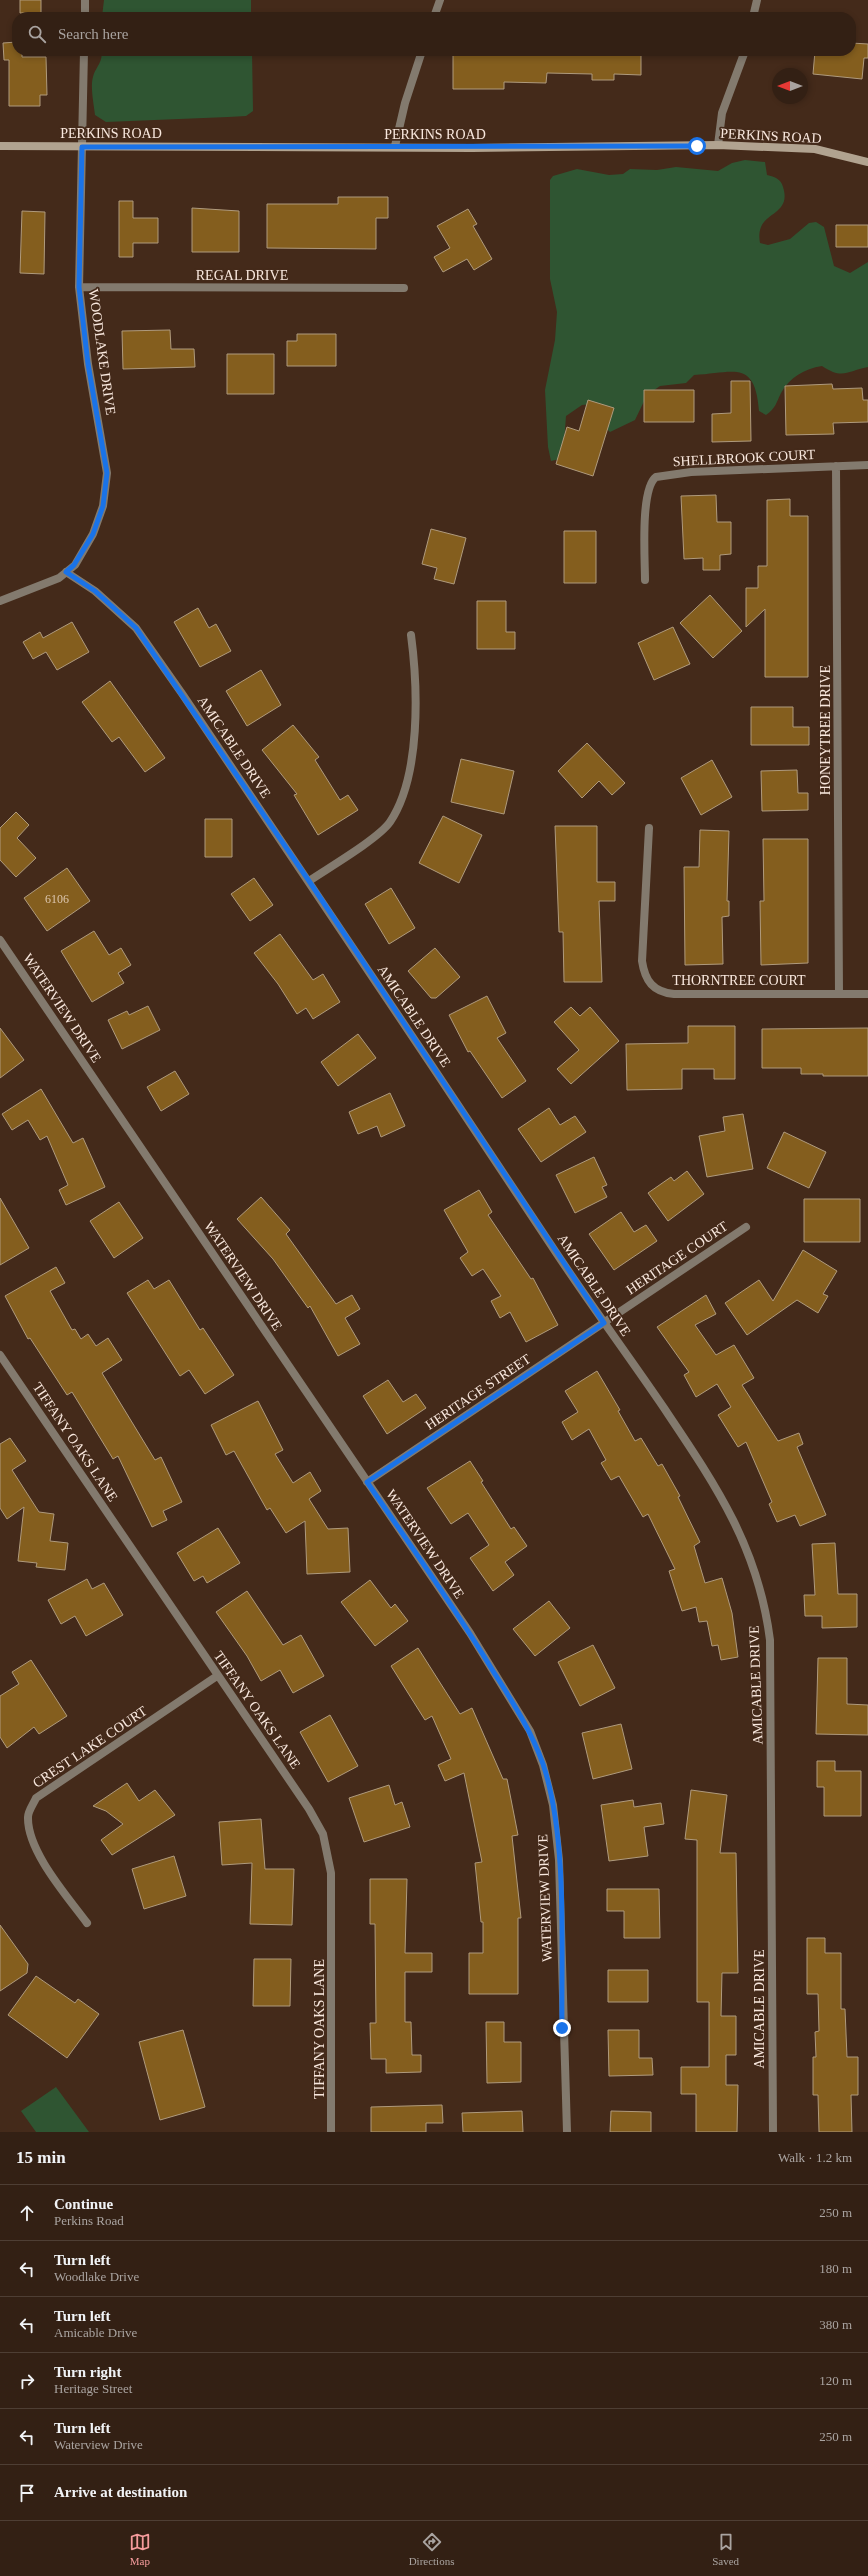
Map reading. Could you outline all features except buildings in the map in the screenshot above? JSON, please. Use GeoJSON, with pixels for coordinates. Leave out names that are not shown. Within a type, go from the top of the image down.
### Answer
{"type":"FeatureCollection","features":[{"type":"Feature","properties":{"kind":"main road","name":"PERKINS ROAD"},"geometry":{"type":"LineString","coordinates":[[0,146],[718,145],[815,149],[868,162]]}},
{"type":"Feature","properties":{"kind":"street"},"geometry":{"type":"LineString","coordinates":[[85,0],[85,12]]}},
{"type":"Feature","properties":{"kind":"street"},"geometry":{"type":"LineString","coordinates":[[436,12],[440,0]]}},
{"type":"Feature","properties":{"kind":"street"},"geometry":{"type":"LineString","coordinates":[[754,12],[757,0]]}},
{"type":"Feature","properties":{"kind":"street","name":"WOODLAKE DRIVE"},"geometry":{"type":"LineString","coordinates":[[0,601],[59,578],[74,565],[93,534],[103,506],[107,473],[88,364],[79,287],[84,56]]}},
{"type":"Feature","properties":{"kind":"street"},"geometry":{"type":"LineString","coordinates":[[395,146],[405,103],[420,56]]}},
{"type":"Feature","properties":{"kind":"street"},"geometry":{"type":"LineString","coordinates":[[718,145],[722,113],[743,56]]}},
{"type":"Feature","properties":{"kind":"street","name":"REGAL DRIVE"},"geometry":{"type":"LineString","coordinates":[[79,287],[404,288]]}},
{"type":"Feature","properties":{"kind":"street","name":"SHELLBROOK COURT"},"geometry":{"type":"LineString","coordinates":[[645,580],[647,498],[650,484],[656,477],[691,472],[868,465]]}},
{"type":"Feature","properties":{"kind":"street","name":"HONEYTREE DRIVE"},"geometry":{"type":"LineString","coordinates":[[836,466],[839,994]]}},
{"type":"Feature","properties":{"kind":"street","name":"AMICABLE DRIVE"},"geometry":{"type":"LineString","coordinates":[[66,572],[95,591],[136,628],[309,881],[604,1323],[693,1450],[728,1507],[748,1551],[765,1608],[771,1656],[773,2132]]}},
{"type":"Feature","properties":{"kind":"street"},"geometry":{"type":"LineString","coordinates":[[309,881],[362,845],[389,822],[404,793],[411,766],[416,693],[411,635]]}},
{"type":"Feature","properties":{"kind":"street","name":"THORNTREE COURT"},"geometry":{"type":"LineString","coordinates":[[649,828],[642,961],[645,977],[654,988],[674,994],[868,994]]}},
{"type":"Feature","properties":{"kind":"street","name":"WATERVIEW DRIVE"},"geometry":{"type":"LineString","coordinates":[[0,940],[470,1633],[530,1732],[543,1765],[553,1805],[560,1860],[567,2132]]}},
{"type":"Feature","properties":{"kind":"street","name":"HERITAGE COURT"},"geometry":{"type":"LineString","coordinates":[[604,1323],[746,1228]]}},
{"type":"Feature","properties":{"kind":"street","name":"HERITAGE STREET"},"geometry":{"type":"LineString","coordinates":[[367,1482],[604,1323]]}},
{"type":"Feature","properties":{"kind":"street","name":"TIFFANY OAKS LANE"},"geometry":{"type":"LineString","coordinates":[[0,1355],[217,1676],[309,1809],[322,1834],[328,1855],[332,1904],[331,2132]]}},
{"type":"Feature","properties":{"kind":"street","name":"CREST LAKE COURT"},"geometry":{"type":"LineString","coordinates":[[87,1923],[46,1865],[29,1832],[28,1815],[36,1798],[217,1676]]}},
{"type":"Feature","properties":{"kind":"green space"},"geometry":{"type":"Polygon","coordinates":[[[104,0],[251,0],[251,12],[103,12],[104,0]]]}},
{"type":"Feature","properties":{"kind":"green space"},"geometry":{"type":"Polygon","coordinates":[[[102,56],[252,56],[253,111],[246,116],[106,122],[95,115],[92,91],[93,77],[102,56]]]}},
{"type":"Feature","properties":{"kind":"green space"},"geometry":{"type":"Polygon","coordinates":[[[745,160],[765,162],[767,175],[781,182],[785,195],[784,202],[781,207],[764,222],[761,227],[759,235],[760,243],[768,245],[790,239],[809,223],[816,222],[824,227],[834,266],[850,273],[868,262],[868,367],[840,374],[822,366],[809,369],[789,382],[781,393],[774,408],[766,415],[759,411],[757,394],[753,383],[747,376],[740,373],[731,372],[694,375],[686,383],[660,386],[647,395],[635,420],[610,432],[603,425],[593,404],[582,405],[566,416],[564,443],[560,459],[551,461],[548,447],[545,390],[555,340],[557,312],[550,279],[550,180],[553,176],[577,169],[609,175],[623,174],[630,169],[657,170],[676,167],[718,171],[732,163],[745,160]]]}},
{"type":"Feature","properties":{"kind":"green space"},"geometry":{"type":"Polygon","coordinates":[[[56,2087],[89,2132],[36,2132],[21,2111],[56,2087]]]}},
{"type":"Feature","properties":{"kind":"route"},"geometry":{"type":"LineString","coordinates":[[562,2028],[560,1860],[553,1805],[543,1765],[530,1732],[470,1633],[367,1482],[604,1323],[309,881],[136,628],[95,591],[66,572],[74,565],[93,534],[103,506],[107,473],[88,364],[79,287],[82,147],[395,146],[472,148],[697,146]]}}]}
